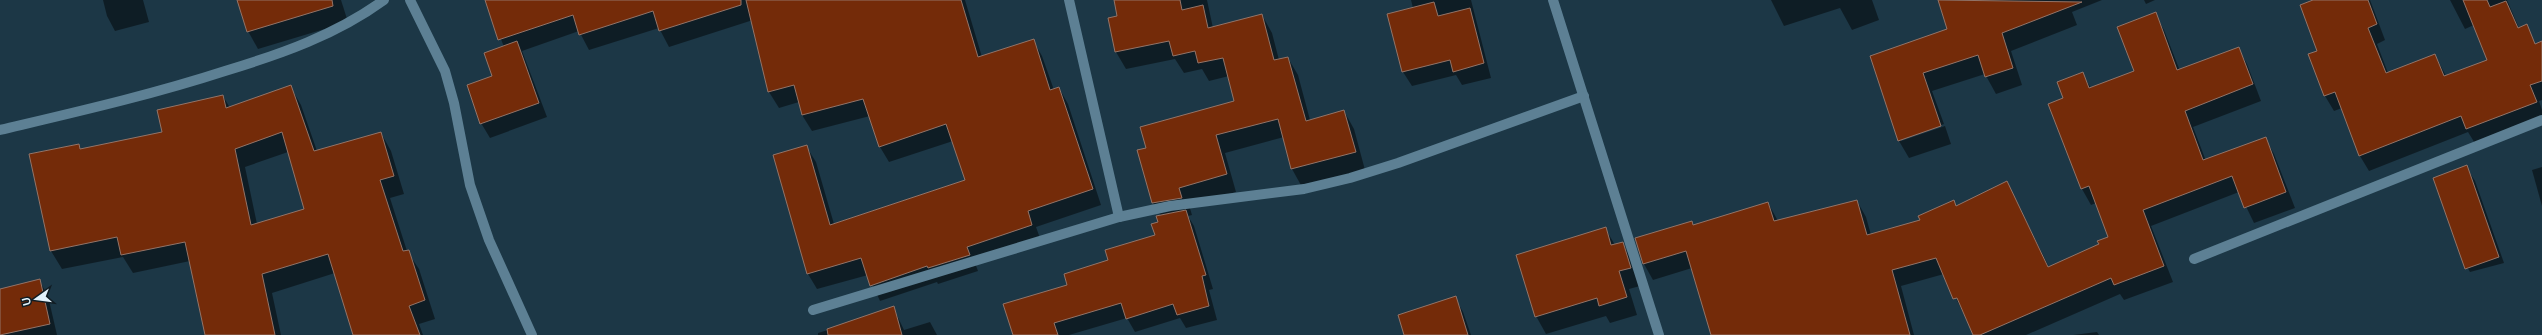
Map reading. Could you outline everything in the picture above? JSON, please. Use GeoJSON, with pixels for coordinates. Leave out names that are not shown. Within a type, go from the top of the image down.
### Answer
{"type":"FeatureCollection","features":[{"type":"Feature","properties":{"kind":"street"},"geometry":{"type":"LineString","coordinates":[[0,130],[153,94],[256,62],[322,38],[361,17],[384,0]]}},
{"type":"Feature","properties":{"kind":"street"},"geometry":{"type":"LineString","coordinates":[[410,0],[445,71],[454,103],[470,186],[489,240],[532,335]]}},
{"type":"Feature","properties":{"kind":"street"},"geometry":{"type":"LineString","coordinates":[[1069,0],[1119,217]]}},
{"type":"Feature","properties":{"kind":"street"},"geometry":{"type":"LineString","coordinates":[[1553,0],[1584,96],[1656,334]]}},
{"type":"Feature","properties":{"kind":"street"},"geometry":{"type":"LineString","coordinates":[[813,310],[1119,217],[1170,206],[1304,189],[1350,178],[1406,160],[1584,96]]}},
{"type":"Feature","properties":{"kind":"street"},"geometry":{"type":"LineString","coordinates":[[2194,259],[2542,120]]}},
{"type":"Feature","properties":{"kind":"building"},"geometry":{"type":"Polygon","coordinates":[[[237,0],[332,0],[333,6],[247,32],[237,0]]]}},
{"type":"Feature","properties":{"kind":"building"},"geometry":{"type":"Polygon","coordinates":[[[485,0],[741,0],[741,5],[659,31],[653,11],[579,35],[573,15],[498,40],[485,0]]]}},
{"type":"Feature","properties":{"kind":"building"},"geometry":{"type":"Polygon","coordinates":[[[746,0],[961,0],[978,57],[1034,39],[1050,90],[1059,87],[1093,189],[1028,211],[1032,225],[967,247],[970,255],[928,268],[927,266],[870,286],[861,258],[807,274],[773,155],[807,145],[830,225],[965,180],[946,124],[879,147],[863,99],[802,115],[794,85],[768,92],[746,0]]]}},
{"type":"Feature","properties":{"kind":"building"},"geometry":{"type":"Polygon","coordinates":[[[1114,0],[1180,0],[1182,10],[1203,5],[1208,28],[1262,14],[1274,60],[1288,57],[1306,121],[1344,110],[1356,152],[1291,169],[1278,119],[1216,135],[1227,174],[1179,188],[1182,198],[1152,203],[1137,150],[1146,148],[1140,127],[1234,101],[1223,58],[1198,63],[1195,51],[1173,56],[1169,41],[1115,52],[1108,18],[1117,16],[1114,0]]]}},
{"type":"Feature","properties":{"kind":"building"},"geometry":{"type":"Polygon","coordinates":[[[1938,0],[2082,2],[2002,33],[2013,68],[1985,77],[1978,55],[1923,73],[1941,126],[1898,141],[1870,56],[1947,29],[1938,0]]]}},
{"type":"Feature","properties":{"kind":"building"},"geometry":{"type":"Polygon","coordinates":[[[2313,0],[2368,0],[2377,24],[2368,28],[2386,73],[2435,54],[2444,76],[2487,60],[2463,0],[2487,0],[2490,7],[2506,1],[2518,28],[2527,24],[2535,44],[2542,41],[2542,81],[2530,85],[2537,102],[2466,129],[2461,116],[2359,156],[2335,92],[2324,96],[2308,54],[2317,51],[2300,5],[2313,0]]]}},
{"type":"Feature","properties":{"kind":"building"},"geometry":{"type":"Polygon","coordinates":[[[1434,2],[1438,16],[1470,8],[1484,63],[1453,72],[1450,60],[1402,72],[1387,14],[1434,2]]]}},
{"type":"Feature","properties":{"kind":"building"},"geometry":{"type":"Polygon","coordinates":[[[2156,12],[2177,70],[2239,47],[2253,84],[2185,111],[2203,160],[2266,137],[2286,192],[2244,208],[2232,176],[2143,210],[2164,266],[2114,285],[2111,278],[1980,335],[1973,335],[1957,298],[1953,299],[1936,258],[1892,270],[1910,335],[1711,335],[1686,251],[1643,264],[1635,238],[1692,221],[1693,225],[1768,202],[1774,221],[1857,200],[1867,235],[1920,220],[1918,216],[1954,200],[1956,206],[2007,181],[2048,267],[2099,244],[2097,241],[2108,237],[2089,186],[2081,189],[2048,104],[2063,98],[2057,82],[2083,72],[2089,88],[2134,71],[2117,27],[2156,12]]]}},
{"type":"Feature","properties":{"kind":"building"},"geometry":{"type":"Polygon","coordinates":[[[517,41],[539,103],[480,124],[467,85],[492,76],[484,53],[517,41]]]}},
{"type":"Feature","properties":{"kind":"building"},"geometry":{"type":"Polygon","coordinates":[[[291,85],[314,151],[381,132],[394,176],[380,180],[403,251],[409,250],[425,300],[409,306],[420,335],[353,335],[328,254],[262,274],[275,335],[205,335],[185,242],[121,255],[117,237],[50,251],[29,154],[79,144],[80,149],[162,132],[157,110],[223,95],[226,108],[291,85]],[[282,132],[235,149],[251,225],[304,209],[282,132]]]}},
{"type":"Feature","properties":{"kind":"building"},"geometry":{"type":"Polygon","coordinates":[[[2467,165],[2499,257],[2465,269],[2433,178],[2467,165]]]}},
{"type":"Feature","properties":{"kind":"building"},"geometry":{"type":"Polygon","coordinates":[[[1186,210],[1206,275],[1202,276],[1209,306],[1177,315],[1173,304],[1126,319],[1121,303],[1054,323],[1058,335],[1013,335],[1003,304],[1067,285],[1064,274],[1108,260],[1105,250],[1155,235],[1151,224],[1158,222],[1156,216],[1186,210]]]}},
{"type":"Feature","properties":{"kind":"building"},"geometry":{"type":"Polygon","coordinates":[[[1606,227],[1611,245],[1623,242],[1631,268],[1619,271],[1627,297],[1599,306],[1597,298],[1535,317],[1516,255],[1606,227]]]}},
{"type":"Feature","properties":{"kind":"building"},"geometry":{"type":"Polygon","coordinates":[[[40,279],[50,324],[0,335],[0,289],[40,279]]]}},
{"type":"Feature","properties":{"kind":"building"},"geometry":{"type":"Polygon","coordinates":[[[1456,296],[1468,335],[1404,335],[1398,315],[1456,296]]]}},
{"type":"Feature","properties":{"kind":"building"},"geometry":{"type":"Polygon","coordinates":[[[894,306],[902,335],[828,335],[827,329],[894,306]]]}}]}
